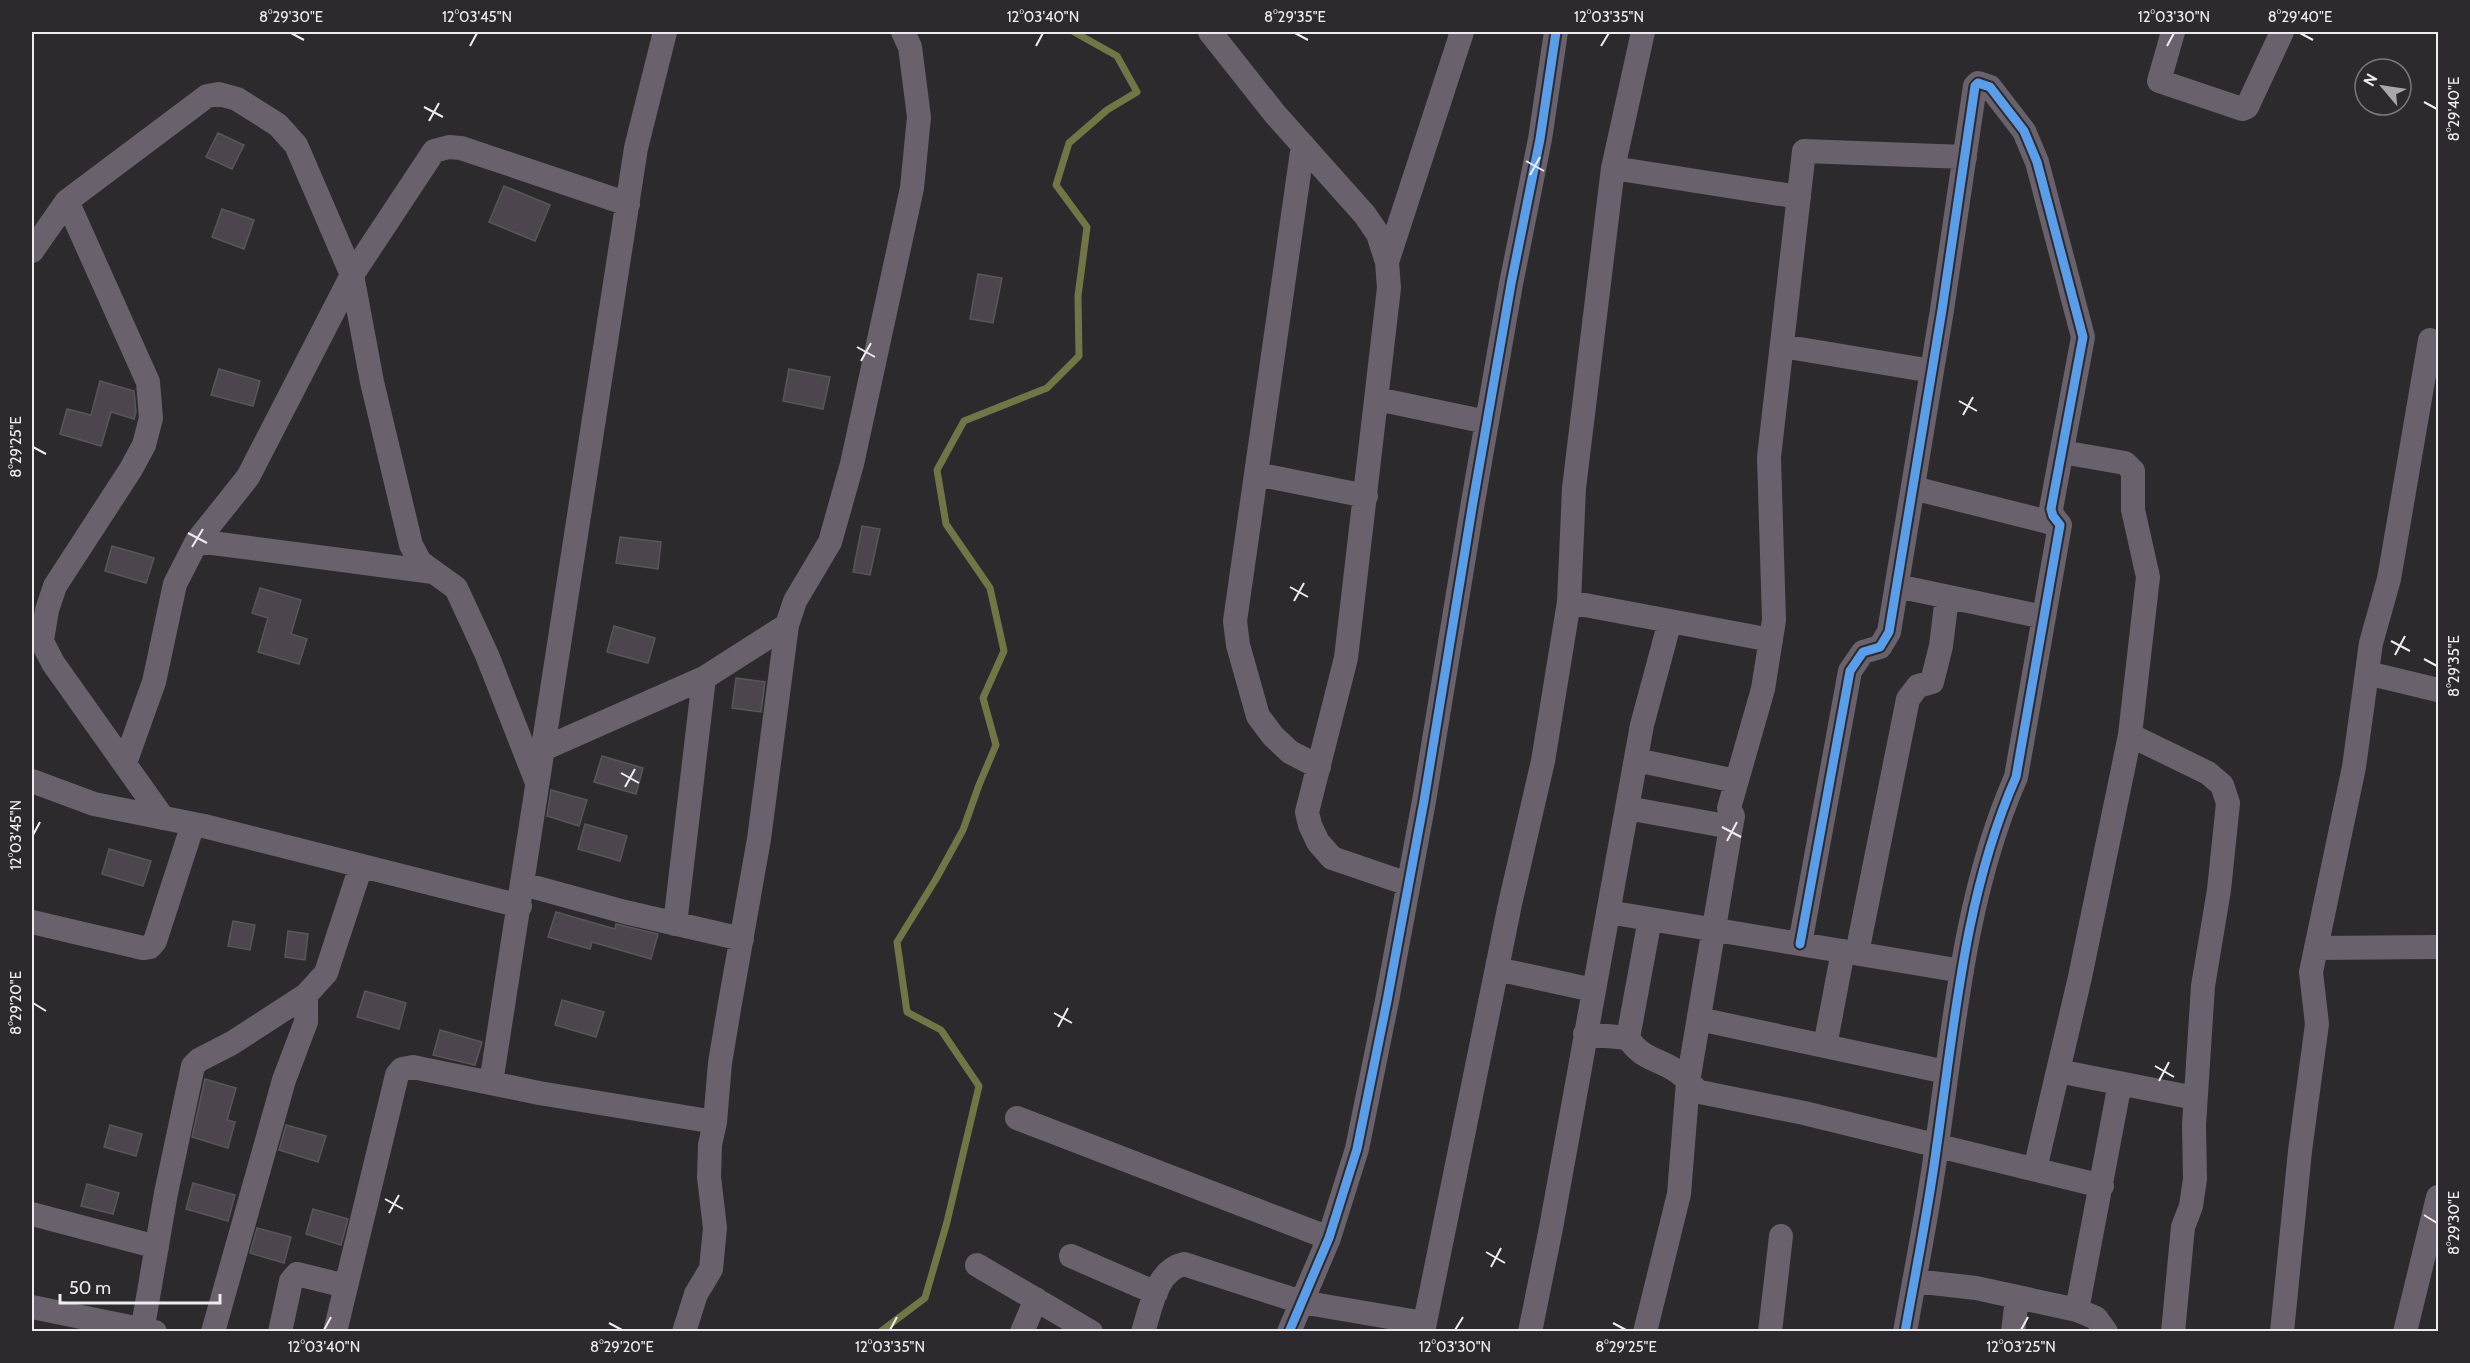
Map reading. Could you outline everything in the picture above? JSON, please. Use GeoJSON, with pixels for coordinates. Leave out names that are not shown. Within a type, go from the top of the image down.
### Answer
{"type":"FeatureCollection","features":[{"type":"Feature","properties":{"kind":"street"},"geometry":{"type":"LineString","coordinates":[[491,1083],[636,148],[665,32]]}},
{"type":"Feature","properties":{"kind":"street"},"geometry":{"type":"LineString","coordinates":[[684,1332],[696,1294],[711,1269],[715,1228],[710,1145],[715,1122],[720,1063],[759,839],[787,625],[795,601],[830,542],[852,464],[912,188],[919,117],[910,47],[903,32]]}},
{"type":"Feature","properties":{"kind":"street"},"geometry":{"type":"LineString","coordinates":[[1210,32],[1275,114],[1365,215],[1378,234],[1387,262],[1389,288],[1346,658],[1307,812],[1318,842],[1332,858],[1408,884]]}},
{"type":"Feature","properties":{"kind":"street"},"geometry":{"type":"LineString","coordinates":[[1387,262],[1462,32]]}},
{"type":"Feature","properties":{"kind":"street"},"geometry":{"type":"LineString","coordinates":[[1289,1332],[1329,1238],[1357,1149],[1408,884],[1487,422],[1540,140],[1556,32]]}},
{"type":"Feature","properties":{"kind":"street"},"geometry":{"type":"LineString","coordinates":[[1143,1332],[1162,1279],[1170,1269],[1184,1264],[1301,1302],[1424,1327],[1497,969],[1543,761],[1569,602],[1574,488],[1613,168],[1643,32]]}},
{"type":"Feature","properties":{"kind":"street"},"geometry":{"type":"LineString","coordinates":[[2173,32],[2159,81],[2242,109],[2247,107],[2282,32]]}},
{"type":"Feature","properties":{"kind":"street"},"geometry":{"type":"LineString","coordinates":[[1800,944],[1850,671],[1863,652],[1880,647],[1886,640],[1932,371],[1975,86],[1978,83],[1990,87],[2024,131],[2037,162],[2083,337],[2051,509],[2053,516],[2061,525]]}},
{"type":"Feature","properties":{"kind":"street"},"geometry":{"type":"LineString","coordinates":[[32,251],[67,201],[207,96],[219,94],[237,99],[278,124],[296,145],[352,275],[372,382],[411,545],[420,562],[456,588],[487,655],[537,782]]}},
{"type":"Feature","properties":{"kind":"street"},"geometry":{"type":"LineString","coordinates":[[1303,145],[1235,621],[1238,645],[1258,716],[1273,736],[1290,752],[1319,767]]}},
{"type":"Feature","properties":{"kind":"street"},"geometry":{"type":"LineString","coordinates":[[125,764],[154,682],[175,584],[197,541],[248,477],[352,275],[434,151],[449,147],[461,148],[628,204]]}},
{"type":"Feature","properties":{"kind":"street"},"geometry":{"type":"LineString","coordinates":[[1645,1332],[1678,1194],[1688,1082],[1733,816],[1729,808],[1762,690],[1774,620],[1770,457],[1805,150],[1965,157]]}},
{"type":"Feature","properties":{"kind":"street"},"geometry":{"type":"LineString","coordinates":[[1613,168],[1799,196]]}},
{"type":"Feature","properties":{"kind":"street"},"geometry":{"type":"LineString","coordinates":[[67,201],[148,381],[151,418],[144,445],[131,469],[55,586],[37,631],[53,663],[163,818]]}},
{"type":"Feature","properties":{"kind":"street"},"geometry":{"type":"LineString","coordinates":[[2282,1332],[2300,1151],[2317,1024],[2311,972],[2354,767],[2372,643],[2390,579],[2430,340]]}},
{"type":"Feature","properties":{"kind":"street"},"geometry":{"type":"LineString","coordinates":[[1782,346],[1932,371]]}},
{"type":"Feature","properties":{"kind":"street"},"geometry":{"type":"LineString","coordinates":[[1377,399],[1487,422]]}},
{"type":"Feature","properties":{"kind":"street"},"geometry":{"type":"LineString","coordinates":[[2035,1169],[2080,977],[2130,735],[2148,577],[2133,510],[2133,471],[2125,464],[2062,452]]}},
{"type":"Feature","properties":{"kind":"street"},"geometry":{"type":"LineString","coordinates":[[1257,474],[1366,496]]}},
{"type":"Feature","properties":{"kind":"street"},"geometry":{"type":"LineString","coordinates":[[1913,488],[2061,525]]}},
{"type":"Feature","properties":{"kind":"street"},"geometry":{"type":"LineString","coordinates":[[1905,1332],[1937,1145],[1962,972],[1981,871],[2000,812],[2016,777],[2061,525]]}},
{"type":"Feature","properties":{"kind":"street"},"geometry":{"type":"LineString","coordinates":[[197,541],[433,572]]}},
{"type":"Feature","properties":{"kind":"street"},"geometry":{"type":"LineString","coordinates":[[1897,586],[2043,617]]}},
{"type":"Feature","properties":{"kind":"street"},"geometry":{"type":"LineString","coordinates":[[1825,1046],[1850,952],[1908,699],[1918,686],[1932,682],[1941,646],[1947,597]]}},
{"type":"Feature","properties":{"kind":"street"},"geometry":{"type":"LineString","coordinates":[[1569,602],[1771,640]]}},
{"type":"Feature","properties":{"kind":"street"},"geometry":{"type":"LineString","coordinates":[[1530,1332],[1642,725],[1670,621]]}},
{"type":"Feature","properties":{"kind":"street"},"geometry":{"type":"LineString","coordinates":[[541,750],[704,678],[787,625]]}},
{"type":"Feature","properties":{"kind":"street"},"geometry":{"type":"LineString","coordinates":[[2367,673],[2439,690]]}},
{"type":"Feature","properties":{"kind":"street"},"geometry":{"type":"LineString","coordinates":[[675,924],[704,678]]}},
{"type":"Feature","properties":{"kind":"street"},"geometry":{"type":"LineString","coordinates":[[2130,735],[2208,773],[2222,785],[2228,803],[2223,862],[2203,986],[2195,1098],[2195,1179],[2191,1206],[2183,1227],[2173,1332]]}},
{"type":"Feature","properties":{"kind":"street"},"geometry":{"type":"LineString","coordinates":[[1636,760],[1736,781]]}},
{"type":"Feature","properties":{"kind":"street"},"geometry":{"type":"LineString","coordinates":[[32,781],[94,804],[193,824],[361,866],[675,924],[742,939]]}},
{"type":"Feature","properties":{"kind":"street"},"geometry":{"type":"LineString","coordinates":[[1627,808],[1731,827]]}},
{"type":"Feature","properties":{"kind":"street"},"geometry":{"type":"LineString","coordinates":[[32,922],[143,948],[150,947],[155,941],[193,824]]}},
{"type":"Feature","properties":{"kind":"street"},"geometry":{"type":"LineString","coordinates":[[32,1307],[147,1330],[157,1247],[193,1066],[199,1060],[232,1043],[306,995],[326,973],[361,866]]}},
{"type":"Feature","properties":{"kind":"street"},"geometry":{"type":"LineString","coordinates":[[1608,912],[1962,972]]}},
{"type":"Feature","properties":{"kind":"street"},"geometry":{"type":"LineString","coordinates":[[1650,919],[1628,1038],[1635,1050],[1682,1075],[1694,1089],[1804,1113],[2102,1186]]}},
{"type":"Feature","properties":{"kind":"street"},"geometry":{"type":"LineString","coordinates":[[2316,948],[2439,947]]}},
{"type":"Feature","properties":{"kind":"street"},"geometry":{"type":"LineString","coordinates":[[1497,969],[1593,990]]}},
{"type":"Feature","properties":{"kind":"street"},"geometry":{"type":"LineString","coordinates":[[213,1332],[284,1080],[306,1022],[306,995]]}},
{"type":"Feature","properties":{"kind":"street"},"geometry":{"type":"LineString","coordinates":[[1699,1019],[1946,1072]]}},
{"type":"Feature","properties":{"kind":"street"},"geometry":{"type":"LineString","coordinates":[[1585,1034],[1628,1038]]}},
{"type":"Feature","properties":{"kind":"street"},"geometry":{"type":"LineString","coordinates":[[335,1332],[397,1075],[402,1069],[414,1067],[539,1093],[715,1122]]}},
{"type":"Feature","properties":{"kind":"street"},"geometry":{"type":"LineString","coordinates":[[2058,1071],[2195,1098]]}},
{"type":"Feature","properties":{"kind":"street"},"geometry":{"type":"LineString","coordinates":[[2083,1318],[2120,1083]]}},
{"type":"Feature","properties":{"kind":"street"},"geometry":{"type":"LineString","coordinates":[[1017,1118],[1329,1238]]}},
{"type":"Feature","properties":{"kind":"street"},"geometry":{"type":"LineString","coordinates":[[2405,1332],[2439,1197]]}},
{"type":"Feature","properties":{"kind":"street"},"geometry":{"type":"LineString","coordinates":[[32,1214],[157,1247]]}},
{"type":"Feature","properties":{"kind":"street"},"geometry":{"type":"LineString","coordinates":[[1770,1332],[1781,1236]]}},
{"type":"Feature","properties":{"kind":"street"},"geometry":{"type":"LineString","coordinates":[[1071,1256],[1156,1293]]}},
{"type":"Feature","properties":{"kind":"street"},"geometry":{"type":"LineString","coordinates":[[977,1265],[1091,1332]]}},
{"type":"Feature","properties":{"kind":"street"},"geometry":{"type":"LineString","coordinates":[[280,1332],[291,1281],[297,1274],[346,1286]]}},
{"type":"Feature","properties":{"kind":"street"},"geometry":{"type":"LineString","coordinates":[[1914,1281],[1976,1288],[2083,1318],[2096,1317],[2106,1332]]}},
{"type":"Feature","properties":{"kind":"street"},"geometry":{"type":"LineString","coordinates":[[1022,1332],[1036,1299]]}},
{"type":"Feature","properties":{"kind":"street"},"geometry":{"type":"LineString","coordinates":[[2013,1332],[2017,1299]]}},
{"type":"Feature","properties":{"kind":"building"},"geometry":{"type":"Polygon","coordinates":[[[218,133],[244,145],[232,169],[206,157],[218,133]]]}},
{"type":"Feature","properties":{"kind":"building"},"geometry":{"type":"Polygon","coordinates":[[[504,186],[550,205],[535,241],[489,222],[504,186]]]}},
{"type":"Feature","properties":{"kind":"building"},"geometry":{"type":"Polygon","coordinates":[[[222,209],[254,220],[244,249],[212,237],[222,209]]]}},
{"type":"Feature","properties":{"kind":"building"},"geometry":{"type":"Polygon","coordinates":[[[978,274],[1002,278],[993,323],[970,319],[978,274]]]}},
{"type":"Feature","properties":{"kind":"building"},"geometry":{"type":"Polygon","coordinates":[[[219,369],[260,381],[253,406],[211,395],[219,369]]]}},
{"type":"Feature","properties":{"kind":"building"},"geometry":{"type":"Polygon","coordinates":[[[789,369],[830,377],[823,409],[783,401],[789,369]]]}},
{"type":"Feature","properties":{"kind":"building"},"geometry":{"type":"Polygon","coordinates":[[[100,381],[134,391],[136,412],[134,419],[111,412],[101,446],[60,434],[67,409],[91,415],[100,381]]]}},
{"type":"Feature","properties":{"kind":"building"},"geometry":{"type":"Polygon","coordinates":[[[862,526],[880,529],[870,575],[853,572],[862,526]]]}},
{"type":"Feature","properties":{"kind":"building"},"geometry":{"type":"Polygon","coordinates":[[[620,537],[661,542],[658,569],[616,563],[620,537]]]}},
{"type":"Feature","properties":{"kind":"building"},"geometry":{"type":"Polygon","coordinates":[[[112,546],[154,558],[146,583],[105,571],[112,546]]]}},
{"type":"Feature","properties":{"kind":"building"},"geometry":{"type":"Polygon","coordinates":[[[260,588],[301,600],[291,634],[307,639],[299,664],[258,652],[268,618],[252,613],[260,588]]]}},
{"type":"Feature","properties":{"kind":"building"},"geometry":{"type":"Polygon","coordinates":[[[614,626],[655,638],[648,663],[607,652],[614,626]]]}},
{"type":"Feature","properties":{"kind":"building"},"geometry":{"type":"Polygon","coordinates":[[[736,678],[765,682],[761,712],[732,708],[736,678]]]}},
{"type":"Feature","properties":{"kind":"building"},"geometry":{"type":"Polygon","coordinates":[[[602,756],[643,768],[636,794],[594,782],[602,756]]]}},
{"type":"Feature","properties":{"kind":"building"},"geometry":{"type":"Polygon","coordinates":[[[551,790],[587,800],[579,826],[547,816],[551,790]]]}},
{"type":"Feature","properties":{"kind":"building"},"geometry":{"type":"Polygon","coordinates":[[[585,824],[627,836],[620,861],[578,849],[585,824]]]}},
{"type":"Feature","properties":{"kind":"building"},"geometry":{"type":"Polygon","coordinates":[[[109,849],[151,861],[143,886],[102,874],[109,849]]]}},
{"type":"Feature","properties":{"kind":"building"},"geometry":{"type":"Polygon","coordinates":[[[556,912],[615,929],[616,924],[658,934],[651,959],[592,942],[590,949],[548,937],[556,912]]]}},
{"type":"Feature","properties":{"kind":"building"},"geometry":{"type":"Polygon","coordinates":[[[233,921],[255,925],[250,950],[228,946],[233,921]]]}},
{"type":"Feature","properties":{"kind":"building"},"geometry":{"type":"Polygon","coordinates":[[[288,931],[308,934],[305,960],[285,957],[288,931]]]}},
{"type":"Feature","properties":{"kind":"building"},"geometry":{"type":"Polygon","coordinates":[[[365,991],[406,1003],[399,1029],[357,1017],[365,991]]]}},
{"type":"Feature","properties":{"kind":"building"},"geometry":{"type":"Polygon","coordinates":[[[562,1000],[604,1012],[596,1037],[555,1025],[562,1000]]]}},
{"type":"Feature","properties":{"kind":"building"},"geometry":{"type":"Polygon","coordinates":[[[440,1030],[482,1042],[475,1065],[433,1055],[440,1030]]]}},
{"type":"Feature","properties":{"kind":"building"},"geometry":{"type":"Polygon","coordinates":[[[205,1079],[236,1088],[227,1120],[235,1122],[228,1148],[192,1137],[205,1079]]]}},
{"type":"Feature","properties":{"kind":"building"},"geometry":{"type":"Polygon","coordinates":[[[110,1125],[142,1134],[136,1156],[104,1147],[110,1125]]]}},
{"type":"Feature","properties":{"kind":"building"},"geometry":{"type":"Polygon","coordinates":[[[286,1125],[326,1136],[318,1162],[279,1150],[286,1125]]]}},
{"type":"Feature","properties":{"kind":"building"},"geometry":{"type":"Polygon","coordinates":[[[193,1183],[235,1195],[228,1221],[186,1209],[193,1183]]]}},
{"type":"Feature","properties":{"kind":"building"},"geometry":{"type":"Polygon","coordinates":[[[87,1184],[119,1193],[113,1214],[81,1206],[87,1184]]]}},
{"type":"Feature","properties":{"kind":"building"},"geometry":{"type":"Polygon","coordinates":[[[313,1209],[348,1219],[341,1245],[306,1234],[313,1209]]]}},
{"type":"Feature","properties":{"kind":"building"},"geometry":{"type":"Polygon","coordinates":[[[257,1228],[291,1237],[284,1263],[250,1253],[257,1228]]]}},
{"type":"Feature","properties":{"kind":"waterway"},"geometry":{"type":"LineString","coordinates":[[880,1332],[925,1298],[947,1222],[979,1086],[941,1030],[907,1012],[897,942],[963,830],[996,745],[983,698],[1004,651],[990,588],[946,524],[937,470],[964,421],[1047,388],[1079,356],[1078,296],[1087,227],[1056,185],[1069,143],[1107,110],[1137,92],[1117,56],[1074,32]]}},
{"type":"Feature","properties":{"kind":"cycle path"},"geometry":{"type":"LineString","coordinates":[[1289,1332],[1329,1238],[1357,1149],[1424,801],[1511,284],[1540,139],[1556,32]]}},
{"type":"Feature","properties":{"kind":"cycle path"},"geometry":{"type":"LineString","coordinates":[[1800,944],[1850,671],[1863,652],[1880,647],[1889,632],[1942,310],[1975,86],[1978,83],[1990,87],[2024,131],[2037,162],[2083,337],[2051,509],[2060,525],[2016,777],[1999,821],[1973,911],[1956,1004],[1930,1191],[1905,1332]]}}]}
